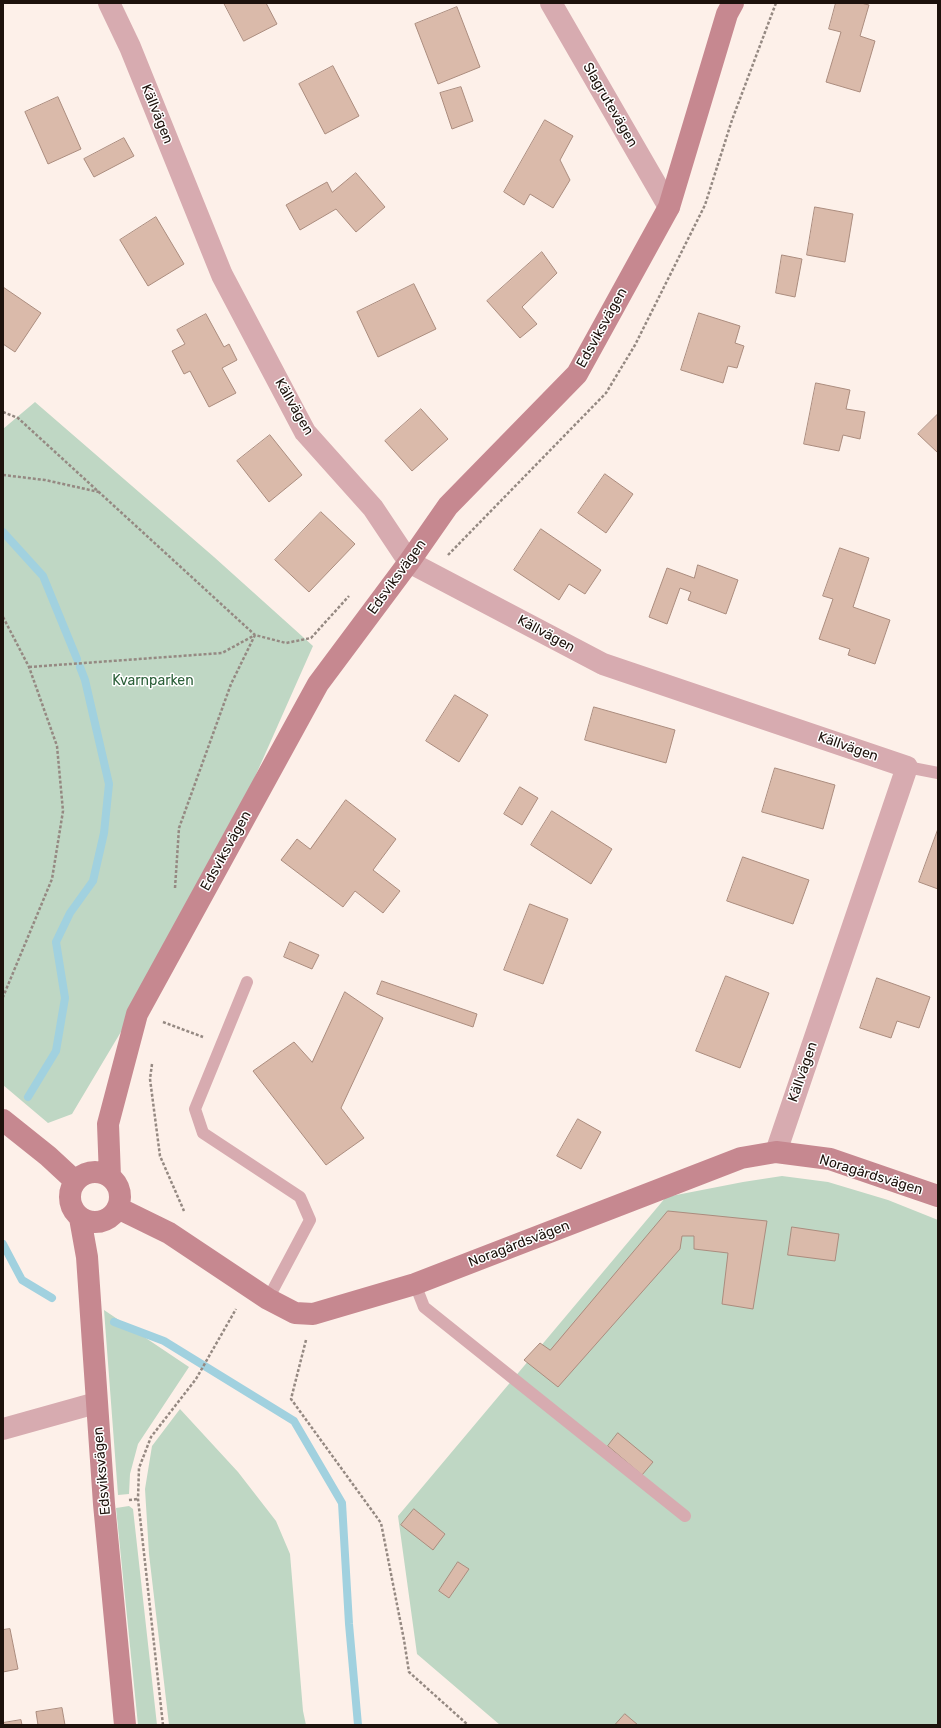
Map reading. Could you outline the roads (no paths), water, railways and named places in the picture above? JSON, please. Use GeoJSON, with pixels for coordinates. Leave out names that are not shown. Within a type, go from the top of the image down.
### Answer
{"type":"FeatureCollection","features":[{"type":"Feature","properties":{"kind":"street","name":"Källvägen"},"geometry":{"type":"LineString","coordinates":[[109,3],[130,47],[222,275],[305,432],[373,508],[409,562],[602,664],[908,767],[776,1152]]}},
{"type":"Feature","properties":{"kind":"street","name":"Slagrutevägen"},"geometry":{"type":"LineString","coordinates":[[551,3],[669,206]]}},
{"type":"Feature","properties":{"kind":"street","name":"Edsviksvägen"},"geometry":{"type":"LineString","coordinates":[[110,1177],[108,1124],[137,1014],[318,684],[409,562],[448,506],[577,374],[669,206],[727,14],[733,3]]}},
{"type":"Feature","properties":{"kind":"street"},"geometry":{"type":"LineString","coordinates":[[3,1120],[48,1156],[75,1181]]}},
{"type":"Feature","properties":{"kind":"street","name":"Noragårdsvägen"},"geometry":{"type":"LineString","coordinates":[[118,1208],[169,1233],[268,1298],[295,1313],[313,1314],[415,1284],[741,1158],[776,1152],[830,1159],[938,1196]]}},
{"type":"Feature","properties":{"kind":"street"},"geometry":{"type":"LineString","coordinates":[[93,1172],[102,1173],[110,1177],[118,1187],[120,1196],[118,1208],[108,1219],[100,1222],[92,1222],[80,1218],[74,1212],[70,1203],[69,1193],[75,1181],[81,1176],[93,1172]]}},
{"type":"Feature","properties":{"kind":"street","name":"Edsviksvägen"},"geometry":{"type":"LineString","coordinates":[[80,1218],[87,1257],[96,1403],[125,1725]]}},
{"type":"Feature","properties":{"kind":"street"},"geometry":{"type":"LineString","coordinates":[[3,1429],[96,1403]]}},
{"type":"Feature","properties":{"kind":"lane"},"geometry":{"type":"LineString","coordinates":[[908,767],[938,773]]}},
{"type":"Feature","properties":{"kind":"lane"},"geometry":{"type":"LineString","coordinates":[[247,982],[195,1109],[203,1133],[300,1197],[310,1220],[268,1298]]}},
{"type":"Feature","properties":{"kind":"lane"},"geometry":{"type":"LineString","coordinates":[[415,1284],[424,1307],[685,1516]]}},
{"type":"Feature","properties":{"kind":"waterway"},"geometry":{"type":"LineString","coordinates":[[3,532],[43,576],[77,659]]}},
{"type":"Feature","properties":{"kind":"waterway"},"geometry":{"type":"LineString","coordinates":[[28,1097],[56,1051],[65,998],[56,942],[70,913],[93,881],[104,833],[109,784],[85,680],[80,667]]}},
{"type":"Feature","properties":{"kind":"waterway"},"geometry":{"type":"LineString","coordinates":[[3,1244],[22,1280],[52,1298]]}},
{"type":"Feature","properties":{"kind":"waterway"},"geometry":{"type":"LineString","coordinates":[[114,1322],[164,1341],[294,1421],[342,1503],[349,1624],[358,1725]]}},
{"type":"Feature","properties":{"kind":"park label","name":"Kvarnparken"},"geometry":{"type":"Point","coordinates":[153,681]}}]}
